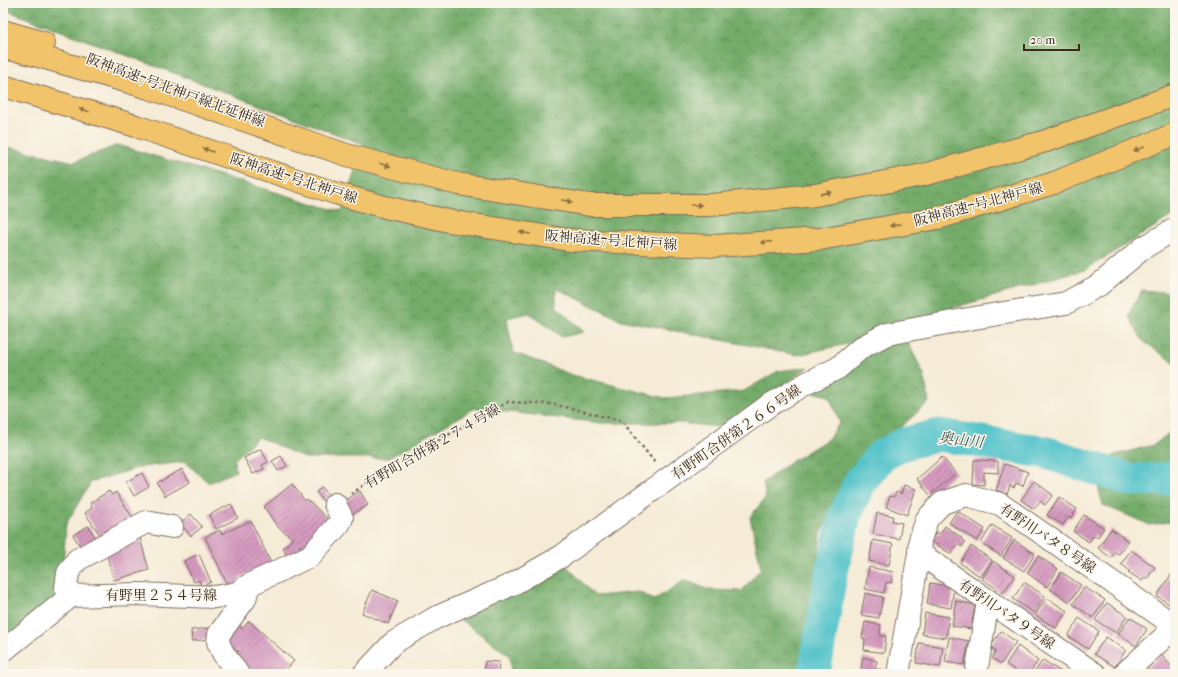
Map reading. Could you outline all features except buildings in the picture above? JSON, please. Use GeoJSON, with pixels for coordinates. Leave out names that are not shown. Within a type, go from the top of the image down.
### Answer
{"type":"FeatureCollection","features":[{"type":"Feature","properties":{"kind":"highway","name":"阪神高速7号北神戸線北延伸線"},"geometry":{"type":"LineString","coordinates":[[3,31],[120,66],[347,155]]}},
{"type":"Feature","properties":{"kind":"highway"},"geometry":{"type":"LineString","coordinates":[[3,48],[24,52],[149,88],[347,155],[458,184],[590,205],[711,205],[815,195],[923,174],[1046,141],[1175,95]]}},
{"type":"Feature","properties":{"kind":"highway","name":"阪神高速7号北神戸線"},"geometry":{"type":"LineString","coordinates":[[3,86],[136,126],[338,194],[385,207],[449,221],[569,240],[714,246],[820,239],[938,218],[1054,183],[1175,134]]}},
{"type":"Feature","properties":{"kind":"street","name":"有野町合併第２６６号線"},"geometry":{"type":"LineString","coordinates":[[364,674],[393,643],[434,618],[513,584],[562,556],[768,406],[807,383],[838,368],[862,347],[887,334],[1066,303],[1099,285],[1143,248],[1175,229]]}},
{"type":"Feature","properties":{"kind":"street","name":"有野川バタ８号線"},"geometry":{"type":"LineString","coordinates":[[898,674],[920,540],[927,519],[942,503],[966,495],[1000,504],[1175,627]]}},
{"type":"Feature","properties":{"kind":"street"},"geometry":{"type":"LineString","coordinates":[[238,674],[223,653],[218,642],[219,634],[245,599],[249,585],[310,556],[339,524],[342,518],[335,504]]}},
{"type":"Feature","properties":{"kind":"street"},"geometry":{"type":"LineString","coordinates":[[3,651],[71,596],[66,588],[68,573],[77,560],[146,522],[172,527]]}},
{"type":"Feature","properties":{"kind":"street","name":"有野川バタ９号線"},"geometry":{"type":"LineString","coordinates":[[918,553],[1095,674]]}},
{"type":"Feature","properties":{"kind":"street","name":"有野里２５４号線"},"geometry":{"type":"LineString","coordinates":[[71,596],[137,594],[215,597],[237,593],[249,585]]}},
{"type":"Feature","properties":{"kind":"street"},"geometry":{"type":"LineString","coordinates":[[976,674],[988,601]]}},
{"type":"Feature","properties":{"kind":"street"},"geometry":{"type":"LineString","coordinates":[[1124,674],[1175,627]]}},
{"type":"Feature","properties":{"kind":"path","name":"有野町合併第２７４号線"},"geometry":{"type":"LineString","coordinates":[[335,504],[395,464],[508,402],[553,404],[622,420],[668,479]]}},
{"type":"Feature","properties":{"kind":"green space"},"geometry":{"type":"Polygon","coordinates":[[[3,3],[1175,3],[1175,214],[1085,270],[918,318],[852,343],[797,355],[621,320],[556,288],[556,306],[584,332],[562,337],[529,313],[507,318],[513,352],[572,375],[665,398],[744,391],[778,371],[808,367],[729,428],[679,423],[601,423],[475,408],[389,458],[305,458],[258,437],[234,460],[236,471],[209,483],[185,462],[141,467],[91,482],[66,524],[61,597],[3,643],[3,146],[74,162],[118,145],[342,212],[363,144],[3,9],[3,3]]]}},
{"type":"Feature","properties":{"kind":"green space"},"geometry":{"type":"Polygon","coordinates":[[[1142,290],[1175,293],[1175,363],[1143,341],[1128,315],[1142,290]]]}},
{"type":"Feature","properties":{"kind":"green space"},"geometry":{"type":"Polygon","coordinates":[[[904,334],[924,375],[929,402],[895,432],[850,479],[821,533],[807,674],[511,674],[510,656],[457,617],[566,565],[595,596],[639,592],[654,600],[685,580],[709,590],[742,591],[761,568],[750,517],[766,497],[763,482],[792,461],[827,440],[840,423],[829,396],[811,392],[842,371],[904,334]]]}},
{"type":"Feature","properties":{"kind":"green space"},"geometry":{"type":"Polygon","coordinates":[[[1175,428],[1175,521],[1150,525],[1103,505],[1095,476],[1114,455],[1154,445],[1175,428]]]}},
{"type":"Feature","properties":{"kind":"waterway","name":"奥山川"},"geometry":{"type":"LineString","coordinates":[[814,674],[830,580],[845,515],[860,482],[881,456],[903,444],[939,435],[1044,452],[1130,480],[1168,479],[1175,476]]}}]}
